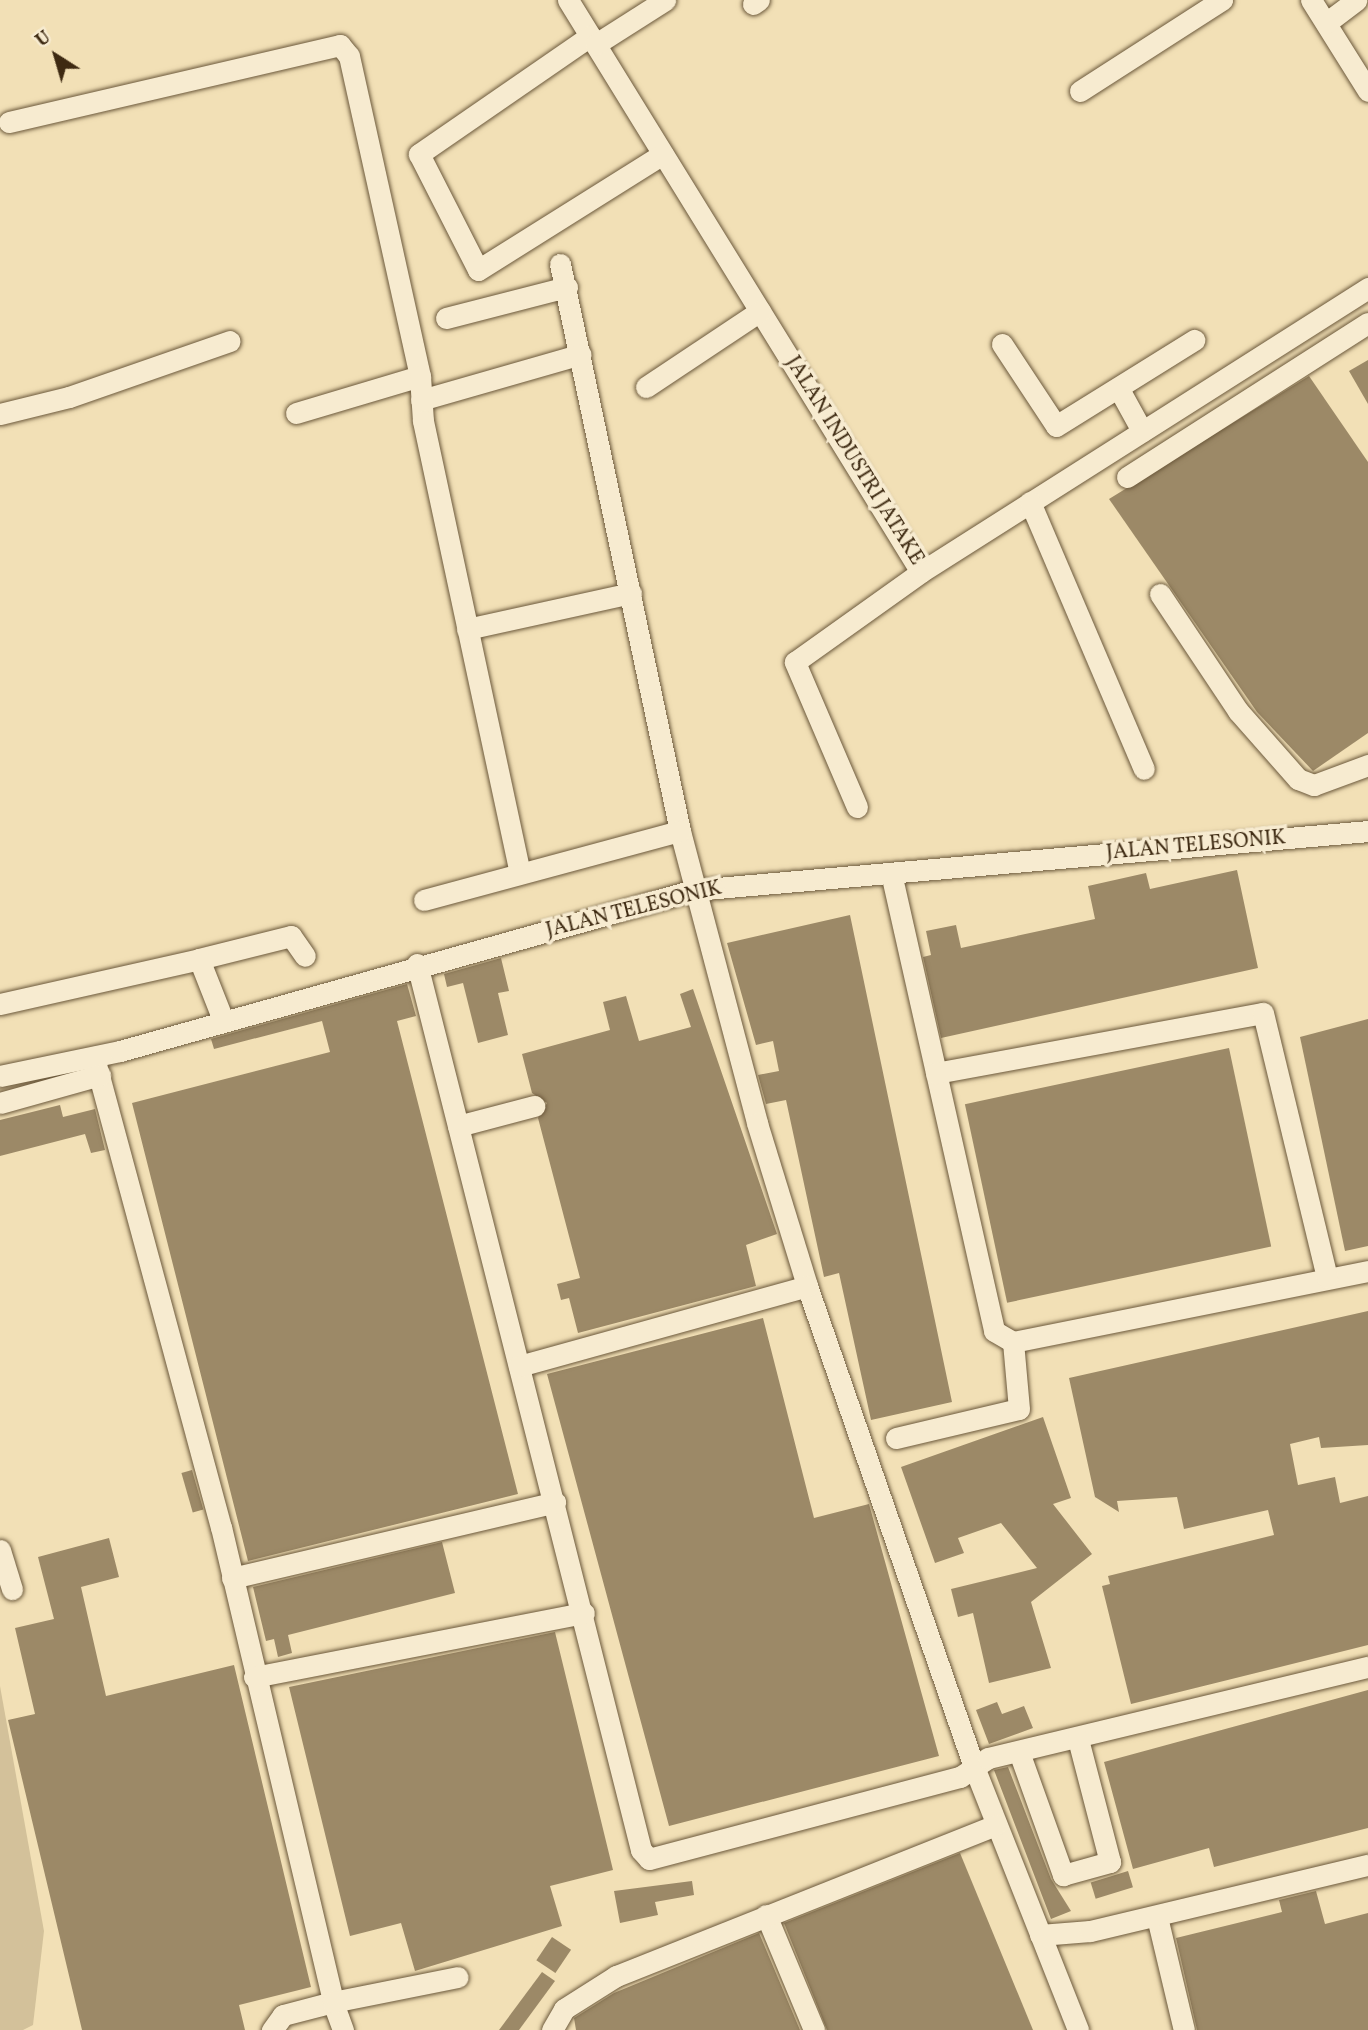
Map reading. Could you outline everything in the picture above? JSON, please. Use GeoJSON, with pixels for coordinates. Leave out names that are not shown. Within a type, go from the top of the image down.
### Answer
{"type":"FeatureCollection","features":[{"type":"Feature","properties":{"kind":"street","name":"JALAN INDUSTRI JATAKE"},"geometry":{"type":"LineString","coordinates":[[568,0],[921,572],[1368,288]]}},
{"type":"Feature","properties":{"kind":"street"},"geometry":{"type":"LineString","coordinates":[[663,154],[478,270],[419,154],[593,40],[665,0]]}},
{"type":"Feature","properties":{"kind":"street"},"geometry":{"type":"LineString","coordinates":[[1080,91],[1222,0]]}},
{"type":"Feature","properties":{"kind":"street"},"geometry":{"type":"LineString","coordinates":[[1311,0],[1368,91]]}},
{"type":"Feature","properties":{"kind":"street"},"geometry":{"type":"LineString","coordinates":[[1326,23],[1356,0]]}},
{"type":"Feature","properties":{"kind":"street"},"geometry":{"type":"LineString","coordinates":[[9,122],[340,44],[349,56],[420,376],[421,400],[467,629],[520,872]]}},
{"type":"Feature","properties":{"kind":"street"},"geometry":{"type":"LineString","coordinates":[[560,264],[694,890],[807,1286],[974,1766],[1078,2030]]}},
{"type":"Feature","properties":{"kind":"street"},"geometry":{"type":"LineString","coordinates":[[446,318],[567,287]]}},
{"type":"Feature","properties":{"kind":"street"},"geometry":{"type":"LineString","coordinates":[[646,387],[760,311]]}},
{"type":"Feature","properties":{"kind":"street"},"geometry":{"type":"LineString","coordinates":[[1127,477],[1368,323]]}},
{"type":"Feature","properties":{"kind":"street"},"geometry":{"type":"LineString","coordinates":[[1002,344],[1056,426],[1120,391],[1194,340]]}},
{"type":"Feature","properties":{"kind":"street"},"geometry":{"type":"LineString","coordinates":[[0,414],[69,397],[230,341]]}},
{"type":"Feature","properties":{"kind":"street"},"geometry":{"type":"LineString","coordinates":[[421,400],[581,354]]}},
{"type":"Feature","properties":{"kind":"street"},"geometry":{"type":"LineString","coordinates":[[296,413],[420,376]]}},
{"type":"Feature","properties":{"kind":"street"},"geometry":{"type":"LineString","coordinates":[[1120,391],[1142,431]]}},
{"type":"Feature","properties":{"kind":"street"},"geometry":{"type":"LineString","coordinates":[[1030,502],[1144,769]]}},
{"type":"Feature","properties":{"kind":"street"},"geometry":{"type":"LineString","coordinates":[[857,807],[796,662],[921,572]]}},
{"type":"Feature","properties":{"kind":"street"},"geometry":{"type":"LineString","coordinates":[[467,629],[631,593]]}},
{"type":"Feature","properties":{"kind":"street"},"geometry":{"type":"LineString","coordinates":[[1160,594],[1238,711],[1298,779],[1314,785],[1368,765]]}},
{"type":"Feature","properties":{"kind":"street"},"geometry":{"type":"LineString","coordinates":[[424,900],[680,831]]}},
{"type":"Feature","properties":{"kind":"street","name":"JALAN TELESONIK"},"geometry":{"type":"LineString","coordinates":[[0,1076],[97,1066],[223,1020],[417,964],[694,890],[1368,831]]}},
{"type":"Feature","properties":{"kind":"street"},"geometry":{"type":"LineString","coordinates":[[891,873],[985,1305],[994,1331],[1013,1342],[1326,1277],[1368,1271]]}},
{"type":"Feature","properties":{"kind":"street"},"geometry":{"type":"LineString","coordinates":[[0,1004],[291,936],[305,956]]}},
{"type":"Feature","properties":{"kind":"street"},"geometry":{"type":"LineString","coordinates":[[199,959],[223,1020]]}},
{"type":"Feature","properties":{"kind":"street"},"geometry":{"type":"LineString","coordinates":[[417,964],[584,1613],[641,1850],[649,1859],[960,1777],[974,1766],[1019,1752],[1078,1740],[1368,1667]]}},
{"type":"Feature","properties":{"kind":"street"},"geometry":{"type":"LineString","coordinates":[[936,1073],[1263,1013],[1326,1277]]}},
{"type":"Feature","properties":{"kind":"street"},"geometry":{"type":"LineString","coordinates":[[0,1103],[97,1066],[232,1578],[333,2002],[343,2030]]}},
{"type":"Feature","properties":{"kind":"street"},"geometry":{"type":"LineString","coordinates":[[458,1126],[534,1106]]}},
{"type":"Feature","properties":{"kind":"street"},"geometry":{"type":"LineString","coordinates":[[519,1366],[807,1286]]}},
{"type":"Feature","properties":{"kind":"street"},"geometry":{"type":"LineString","coordinates":[[896,1438],[1019,1409],[1013,1342]]}},
{"type":"Feature","properties":{"kind":"street"},"geometry":{"type":"LineString","coordinates":[[232,1578],[555,1502]]}},
{"type":"Feature","properties":{"kind":"street"},"geometry":{"type":"LineString","coordinates":[[0,1550],[12,1589]]}},
{"type":"Feature","properties":{"kind":"street"},"geometry":{"type":"LineString","coordinates":[[254,1677],[584,1613]]}},
{"type":"Feature","properties":{"kind":"street"},"geometry":{"type":"LineString","coordinates":[[1019,1752],[1063,1875],[1110,1862],[1078,1740]]}},
{"type":"Feature","properties":{"kind":"street"},"geometry":{"type":"LineString","coordinates":[[552,2030],[564,2009],[617,1976],[996,1825]]}},
{"type":"Feature","properties":{"kind":"street"},"geometry":{"type":"LineString","coordinates":[[1040,1935],[1157,1917],[1368,1865]]}},
{"type":"Feature","properties":{"kind":"street"},"geometry":{"type":"LineString","coordinates":[[766,1915],[814,2030]]}},
{"type":"Feature","properties":{"kind":"street"},"geometry":{"type":"LineString","coordinates":[[1157,1917],[1184,2030]]}},
{"type":"Feature","properties":{"kind":"street"},"geometry":{"type":"LineString","coordinates":[[272,2030],[284,2015],[333,2002],[458,1977]]}},
{"type":"Feature","properties":{"kind":"shaded area"},"geometry":{"type":"Polygon","coordinates":[[[0,1686],[44,1931],[33,2025],[23,2030],[0,2030],[0,1686]]]}},
{"type":"Feature","properties":{"kind":"building"},"geometry":{"type":"Polygon","coordinates":[[[1368,360],[1368,404],[1349,371],[1368,360]]]}},
{"type":"Feature","properties":{"kind":"building"},"geometry":{"type":"Polygon","coordinates":[[[1309,376],[1368,462],[1368,733],[1313,771],[1257,712],[1109,499],[1309,376]]]}},
{"type":"Feature","properties":{"kind":"building"},"geometry":{"type":"Polygon","coordinates":[[[1237,870],[1258,968],[941,1038],[923,957],[931,955],[926,931],[956,925],[961,948],[1095,919],[1088,886],[1146,873],[1150,889],[1237,870]]]}},
{"type":"Feature","properties":{"kind":"building"},"geometry":{"type":"Polygon","coordinates":[[[850,915],[952,1402],[871,1420],[839,1273],[824,1277],[786,1100],[766,1104],[758,1075],[779,1071],[773,1041],[756,1045],[727,943],[850,915]]]}},
{"type":"Feature","properties":{"kind":"building"},"geometry":{"type":"Polygon","coordinates":[[[501,958],[509,991],[498,993],[508,1035],[478,1043],[463,983],[447,987],[444,974],[501,958]]]}},
{"type":"Feature","properties":{"kind":"building"},"geometry":{"type":"Polygon","coordinates":[[[407,984],[416,1016],[397,1021],[518,1494],[248,1561],[132,1103],[330,1052],[322,1021],[214,1049],[211,1039],[407,984]]]}},
{"type":"Feature","properties":{"kind":"building"},"geometry":{"type":"Polygon","coordinates":[[[693,989],[777,1234],[746,1245],[756,1286],[578,1333],[569,1298],[561,1300],[557,1284],[580,1278],[538,1118],[547,1103],[532,1093],[522,1054],[610,1030],[603,1002],[626,996],[639,1041],[691,1027],[680,994],[693,989]]]}},
{"type":"Feature","properties":{"kind":"building"},"geometry":{"type":"Polygon","coordinates":[[[1368,1019],[1368,1246],[1345,1251],[1300,1037],[1368,1019]]]}},
{"type":"Feature","properties":{"kind":"building"},"geometry":{"type":"Polygon","coordinates":[[[1229,1048],[1271,1247],[1007,1303],[965,1104],[1229,1048]]]}},
{"type":"Feature","properties":{"kind":"building"},"geometry":{"type":"Polygon","coordinates":[[[60,1105],[63,1117],[95,1109],[105,1150],[91,1153],[85,1134],[0,1156],[0,1120],[60,1105]]]}},
{"type":"Feature","properties":{"kind":"building"},"geometry":{"type":"Polygon","coordinates":[[[1368,1311],[1368,1445],[1321,1448],[1319,1437],[1290,1444],[1298,1485],[1335,1477],[1340,1503],[1368,1496],[1368,1645],[1131,1704],[1102,1586],[1110,1584],[1108,1576],[1274,1535],[1268,1510],[1184,1529],[1177,1497],[1117,1501],[1119,1512],[1095,1497],[1069,1378],[1368,1311]]]}},
{"type":"Feature","properties":{"kind":"building"},"geometry":{"type":"Polygon","coordinates":[[[763,1318],[814,1518],[869,1504],[939,1756],[669,1826],[547,1374],[763,1318]]]}},
{"type":"Feature","properties":{"kind":"building"},"geometry":{"type":"Polygon","coordinates":[[[1043,1417],[1071,1498],[1053,1504],[1092,1554],[1031,1602],[1051,1668],[989,1683],[973,1613],[958,1617],[951,1589],[1037,1568],[1001,1523],[958,1538],[964,1553],[935,1563],[901,1467],[1043,1417]]]}},
{"type":"Feature","properties":{"kind":"building"},"geometry":{"type":"Polygon","coordinates":[[[192,1470],[203,1509],[193,1512],[181,1473],[192,1470]]]}},
{"type":"Feature","properties":{"kind":"building"},"geometry":{"type":"Polygon","coordinates":[[[109,1538],[119,1577],[81,1587],[106,1696],[234,1665],[311,1987],[239,2005],[245,2030],[82,2030],[8,1720],[35,1714],[15,1628],[54,1619],[38,1557],[109,1538]]]}},
{"type":"Feature","properties":{"kind":"building"},"geometry":{"type":"Polygon","coordinates":[[[442,1542],[455,1593],[288,1635],[292,1653],[278,1657],[274,1639],[266,1641],[253,1587],[442,1542]]]}},
{"type":"Feature","properties":{"kind":"building"},"geometry":{"type":"Polygon","coordinates":[[[555,1632],[613,1870],[550,1886],[562,1926],[415,1971],[401,1923],[350,1936],[289,1687],[555,1632]]]}},
{"type":"Feature","properties":{"kind":"building"},"geometry":{"type":"Polygon","coordinates":[[[1368,1690],[1368,1828],[1214,1867],[1209,1848],[1133,1869],[1104,1762],[1368,1690]]]}},
{"type":"Feature","properties":{"kind":"building"},"geometry":{"type":"Polygon","coordinates":[[[997,1702],[1002,1714],[1024,1706],[1033,1728],[989,1744],[976,1710],[997,1702]]]}},
{"type":"Feature","properties":{"kind":"building"},"geometry":{"type":"Polygon","coordinates":[[[1008,1767],[1051,1879],[1071,1911],[1051,1919],[994,1770],[1008,1767]]]}},
{"type":"Feature","properties":{"kind":"building"},"geometry":{"type":"Polygon","coordinates":[[[960,1853],[1033,2030],[827,2030],[784,1923],[960,1853]]]}},
{"type":"Feature","properties":{"kind":"building"},"geometry":{"type":"Polygon","coordinates":[[[1128,1871],[1133,1887],[1096,1899],[1091,1882],[1128,1871]]]}},
{"type":"Feature","properties":{"kind":"building"},"geometry":{"type":"Polygon","coordinates":[[[692,1881],[694,1895],[655,1902],[658,1915],[620,1923],[614,1891],[692,1881]]]}},
{"type":"Feature","properties":{"kind":"building"},"geometry":{"type":"Polygon","coordinates":[[[1316,1891],[1325,1924],[1368,1913],[1368,2030],[1197,2030],[1176,1938],[1282,1912],[1279,1900],[1316,1891]]]}},
{"type":"Feature","properties":{"kind":"building"},"geometry":{"type":"Polygon","coordinates":[[[759,1933],[800,2030],[576,2030],[574,2018],[614,1993],[759,1933]]]}},
{"type":"Feature","properties":{"kind":"building"},"geometry":{"type":"Polygon","coordinates":[[[552,1937],[571,1950],[555,1973],[536,1960],[552,1937]]]}},
{"type":"Feature","properties":{"kind":"building"},"geometry":{"type":"Polygon","coordinates":[[[542,1972],[555,1981],[519,2030],[499,2030],[542,1972]]]}}]}
